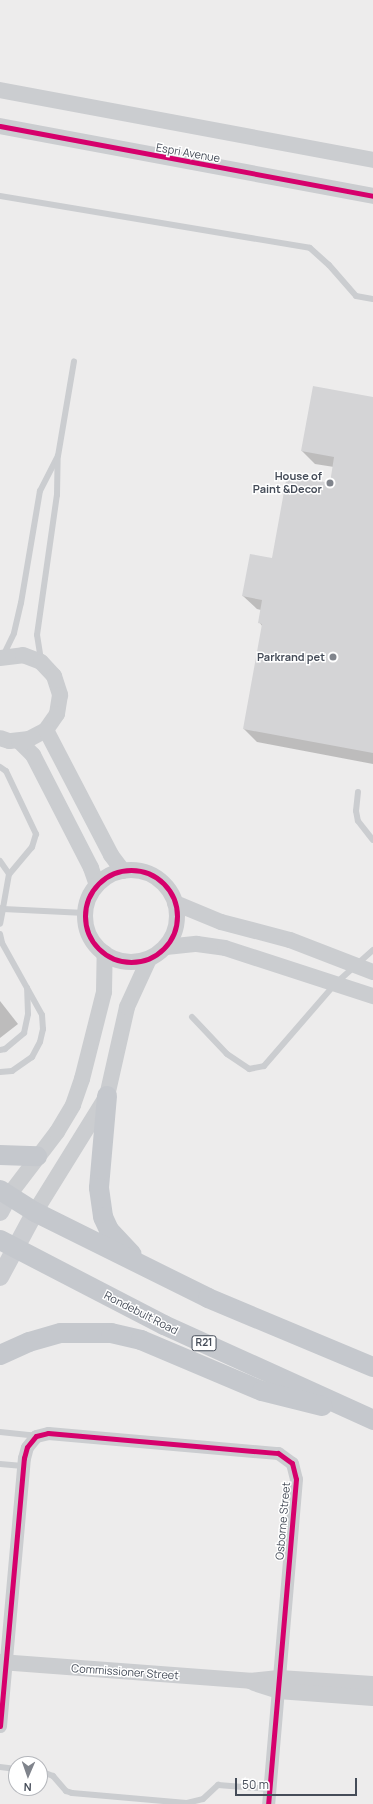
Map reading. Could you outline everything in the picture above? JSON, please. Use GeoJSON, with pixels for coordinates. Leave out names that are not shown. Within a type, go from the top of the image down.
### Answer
{"type":"FeatureCollection","features":[{"type":"Feature","properties":{"kind":"main road"},"geometry":{"type":"LineString","coordinates":[[107,1096],[99,1188],[103,1218],[109,1230],[140,1263]]}},
{"type":"Feature","properties":{"kind":"main road"},"geometry":{"type":"LineString","coordinates":[[0,1155],[37,1156]]}},
{"type":"Feature","properties":{"kind":"main road"},"geometry":{"type":"LineString","coordinates":[[3,1199],[35,1212],[208,1298],[373,1366]]}},
{"type":"Feature","properties":{"kind":"main road"},"geometry":{"type":"LineString","coordinates":[[0,1277],[8,1245],[35,1212]]}},
{"type":"Feature","properties":{"kind":"main road","name":"Rondebult Road"},"geometry":{"type":"LineString","coordinates":[[8,1245],[164,1325],[373,1420]]}},
{"type":"Feature","properties":{"kind":"main road"},"geometry":{"type":"LineString","coordinates":[[0,1355],[29,1342],[60,1333],[111,1333],[140,1340],[273,1395],[351,1411]]}},
{"type":"Feature","properties":{"kind":"street"},"geometry":{"type":"LineString","coordinates":[[0,90],[373,160]]}},
{"type":"Feature","properties":{"kind":"street","name":"Espri Avenue"},"geometry":{"type":"LineString","coordinates":[[0,126],[373,196]]}},
{"type":"Feature","properties":{"kind":"street"},"geometry":{"type":"LineString","coordinates":[[0,738],[19,741],[29,740],[46,730],[57,714],[60,695],[54,676],[41,662],[23,655],[2,657]]}},
{"type":"Feature","properties":{"kind":"street"},"geometry":{"type":"LineString","coordinates":[[46,730],[110,855],[123,870]]}},
{"type":"Feature","properties":{"kind":"street"},"geometry":{"type":"LineString","coordinates":[[19,741],[33,755],[91,868],[97,885]]}},
{"type":"Feature","properties":{"kind":"street"},"geometry":{"type":"LineString","coordinates":[[123,870],[139,871],[154,876],[169,889],[175,903],[176,929],[166,947],[149,959],[129,962],[118,960],[105,953],[88,934],[85,913],[86,903],[97,885],[114,873],[123,870]]}},
{"type":"Feature","properties":{"kind":"street"},"geometry":{"type":"LineString","coordinates":[[175,903],[220,922],[290,940],[373,972]]}},
{"type":"Feature","properties":{"kind":"street"},"geometry":{"type":"LineString","coordinates":[[166,947],[197,944],[225,948],[373,996]]}},
{"type":"Feature","properties":{"kind":"street"},"geometry":{"type":"LineString","coordinates":[[3,1199],[57,1132],[73,1105],[82,1079],[104,992],[105,953]]}},
{"type":"Feature","properties":{"kind":"street"},"geometry":{"type":"LineString","coordinates":[[35,1212],[107,1096],[127,1007],[149,959]]}},
{"type":"Feature","properties":{"kind":"street"},"geometry":{"type":"LineString","coordinates":[[0,1726],[2,1662],[23,1466],[27,1447],[42,1435]]}},
{"type":"Feature","properties":{"kind":"street","name":"Osborne Street"},"geometry":{"type":"LineString","coordinates":[[42,1435],[278,1454],[292,1463],[296,1480],[268,1804]]}},
{"type":"Feature","properties":{"kind":"street","name":"Commissioner Street"},"geometry":{"type":"LineString","coordinates":[[2,1662],[250,1681],[373,1698]]}},
{"type":"Feature","properties":{"kind":"street","name":"Commissioner Street"},"geometry":{"type":"LineString","coordinates":[[279,1684],[373,1684]]}},
{"type":"Feature","properties":{"kind":"lane"},"geometry":{"type":"LineString","coordinates":[[0,196],[310,248],[329,265],[356,296],[373,299]]}},
{"type":"Feature","properties":{"kind":"lane"},"geometry":{"type":"LineString","coordinates":[[41,662],[37,635],[58,495],[58,456],[74,360]]}},
{"type":"Feature","properties":{"kind":"lane"},"geometry":{"type":"LineString","coordinates":[[2,657],[14,633],[21,603],[40,491],[58,456]]}},
{"type":"Feature","properties":{"kind":"lane"},"geometry":{"type":"LineString","coordinates":[[0,767],[6,771],[36,834],[32,847],[10,874],[1,909],[0,924]]}},
{"type":"Feature","properties":{"kind":"lane"},"geometry":{"type":"LineString","coordinates":[[358,792],[356,811],[358,821],[373,840]]}},
{"type":"Feature","properties":{"kind":"lane"},"geometry":{"type":"LineString","coordinates":[[0,861],[10,874]]}},
{"type":"Feature","properties":{"kind":"lane"},"geometry":{"type":"LineString","coordinates":[[1,909],[85,913]]}},
{"type":"Feature","properties":{"kind":"lane"},"geometry":{"type":"LineString","coordinates":[[0,934],[2,943],[42,1015],[40,1042],[32,1057],[22,1066],[12,1071],[0,1072]]}},
{"type":"Feature","properties":{"kind":"lane"},"geometry":{"type":"LineString","coordinates":[[192,1017],[227,1054],[249,1069],[264,1066],[335,984],[357,966],[373,950]]}},
{"type":"Feature","properties":{"kind":"lane"},"geometry":{"type":"LineString","coordinates":[[0,1050],[5,1049],[24,1033],[28,1014],[27,987]]}},
{"type":"Feature","properties":{"kind":"lane"},"geometry":{"type":"LineString","coordinates":[[0,1432],[42,1435]]}},
{"type":"Feature","properties":{"kind":"lane"},"geometry":{"type":"LineString","coordinates":[[0,1464],[23,1466]]}},
{"type":"Feature","properties":{"kind":"lane"},"geometry":{"type":"LineString","coordinates":[[48,1774],[53,1776],[66,1791],[72,1794],[164,1801],[197,1802],[218,1785],[270,1789]]}},
{"type":"Feature","properties":{"kind":"building"},"geometry":{"type":"Polygon","coordinates":[[[313,386],[373,397],[373,753],[243,729],[262,624],[258,623],[262,600],[242,596],[250,554],[272,558],[287,475],[330,483],[334,457],[301,451],[313,386]]]}},
{"type":"Feature","properties":{"kind":"cycle path"},"geometry":{"type":"LineString","coordinates":[[0,126],[373,196]]}},
{"type":"Feature","properties":{"kind":"cycle path"},"geometry":{"type":"LineString","coordinates":[[131,870],[149,873],[164,883],[174,898],[177,916],[174,934],[164,949],[149,959],[131,962],[113,959],[98,949],[88,934],[85,916],[88,898],[98,883],[113,873],[131,870]]}},
{"type":"Feature","properties":{"kind":"cycle path"},"geometry":{"type":"LineString","coordinates":[[0,1726],[24,1458],[27,1447],[36,1436],[48,1433],[278,1453],[292,1463],[296,1479],[268,1804]]}},
{"type":"Feature","properties":{"kind":"place","name":"House of Paint &Decor"},"geometry":{"type":"Point","coordinates":[330,483]}},
{"type":"Feature","properties":{"kind":"place","name":"Parkrand pet"},"geometry":{"type":"Point","coordinates":[333,657]}}]}
